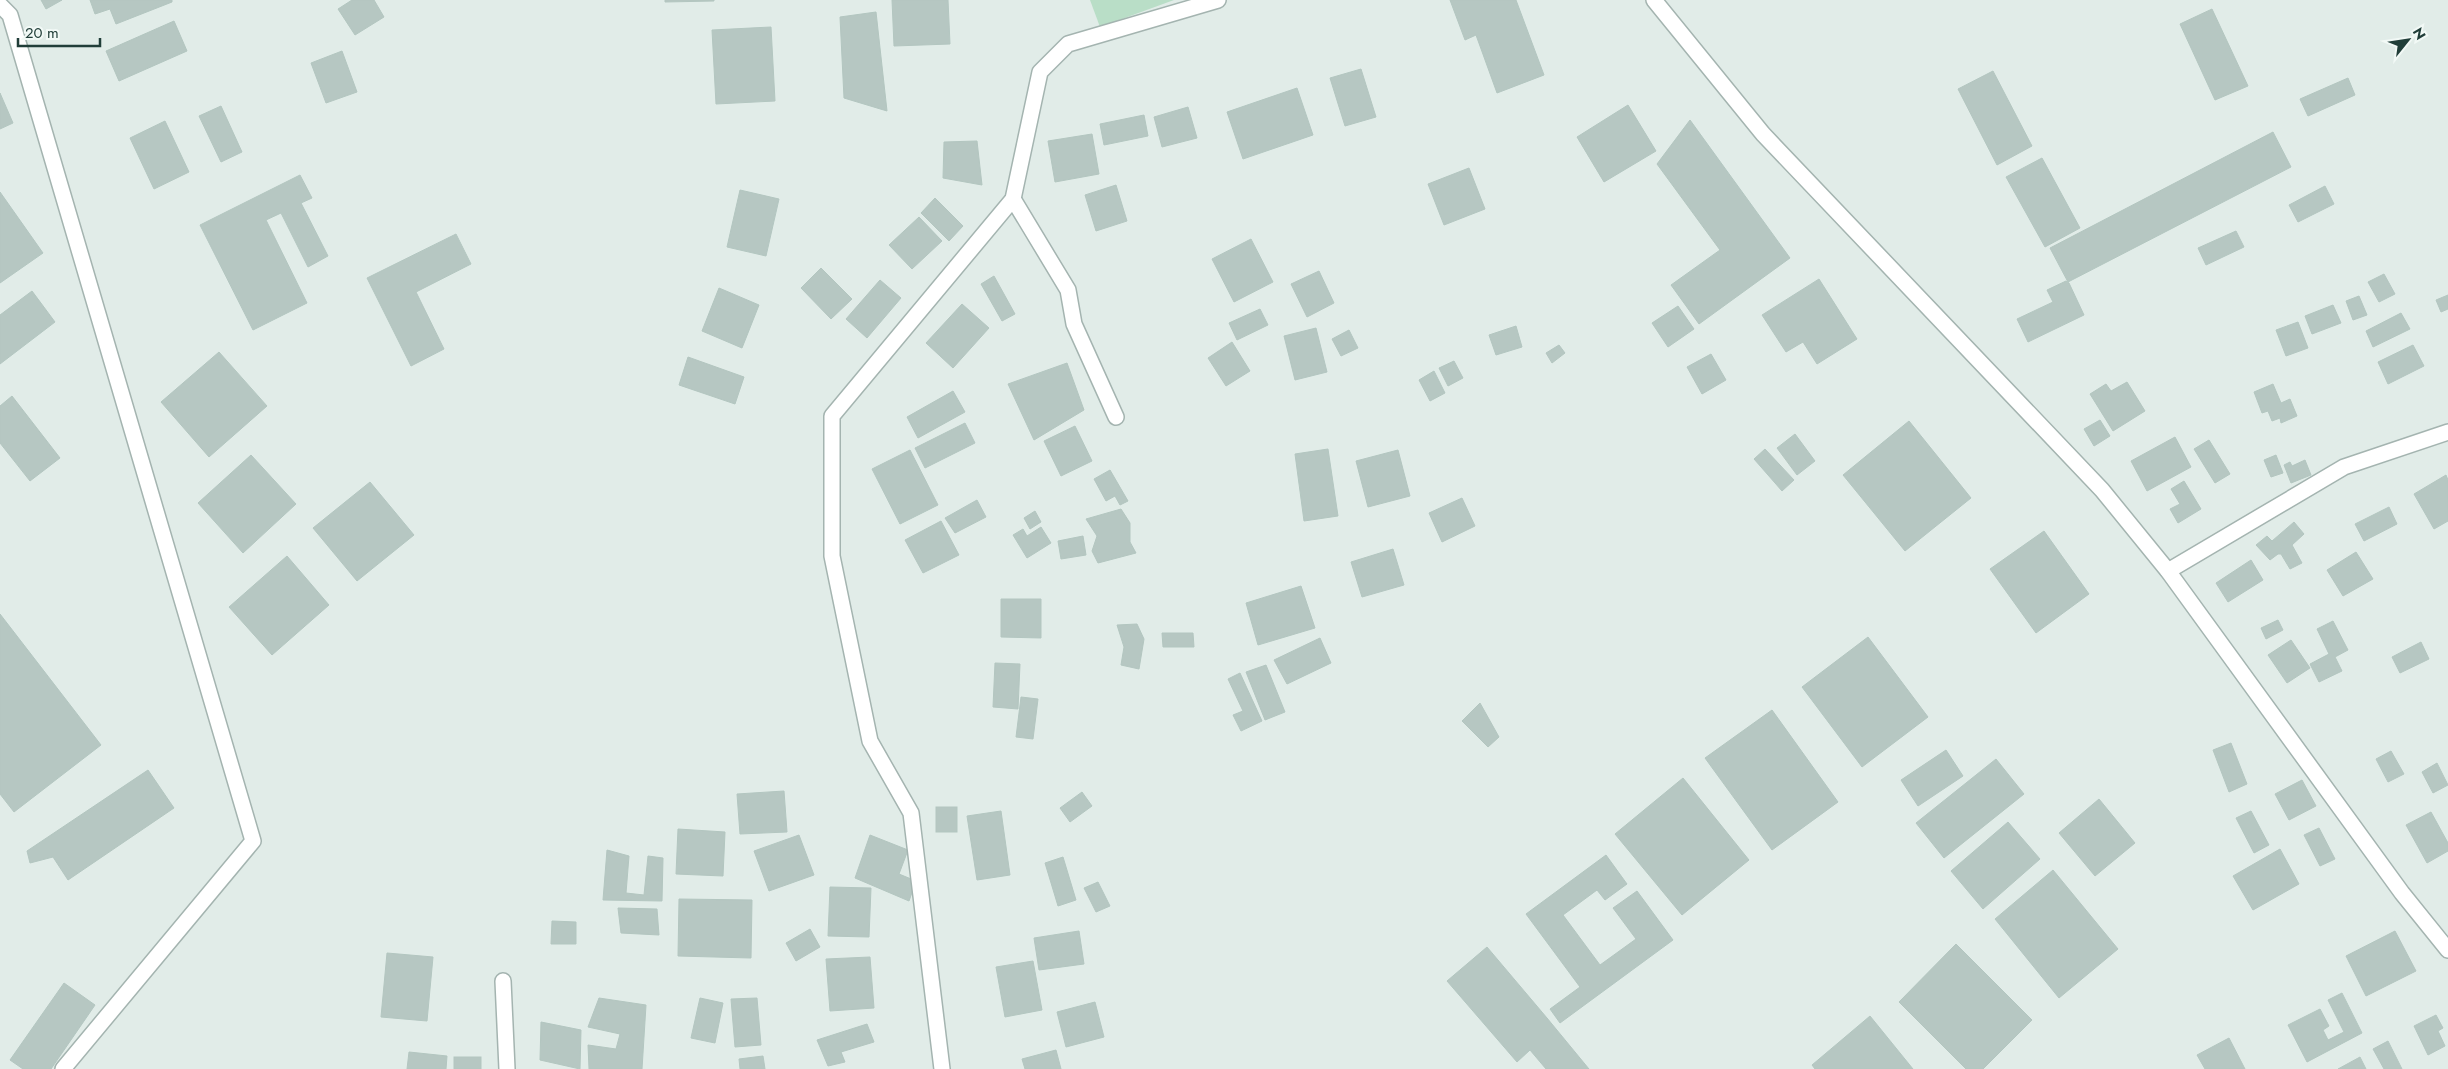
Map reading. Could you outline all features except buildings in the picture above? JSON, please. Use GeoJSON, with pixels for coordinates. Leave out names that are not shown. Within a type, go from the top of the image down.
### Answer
{"type":"FeatureCollection","features":[{"type":"Feature","properties":{"kind":"street"},"geometry":{"type":"LineString","coordinates":[[942,1069],[911,813],[870,741],[832,556],[832,416],[1013,199],[1040,72],[1068,44],[1218,0]]}},
{"type":"Feature","properties":{"kind":"street"},"geometry":{"type":"LineString","coordinates":[[1654,0],[1763,134],[2102,490],[2168,571],[2402,893],[2448,950]]}},
{"type":"Feature","properties":{"kind":"street"},"geometry":{"type":"LineString","coordinates":[[0,5],[10,15],[253,841],[63,1069]]}},
{"type":"Feature","properties":{"kind":"street"},"geometry":{"type":"LineString","coordinates":[[1013,199],[1068,290],[1074,324],[1116,417]]}},
{"type":"Feature","properties":{"kind":"street"},"geometry":{"type":"LineString","coordinates":[[2168,571],[2344,467],[2448,432]]}},
{"type":"Feature","properties":{"kind":"street"},"geometry":{"type":"LineString","coordinates":[[503,981],[507,1069]]}},
{"type":"Feature","properties":{"kind":"green space"},"geometry":{"type":"Polygon","coordinates":[[[1090,0],[1174,0],[1100,27],[1090,0]]]}}]}
